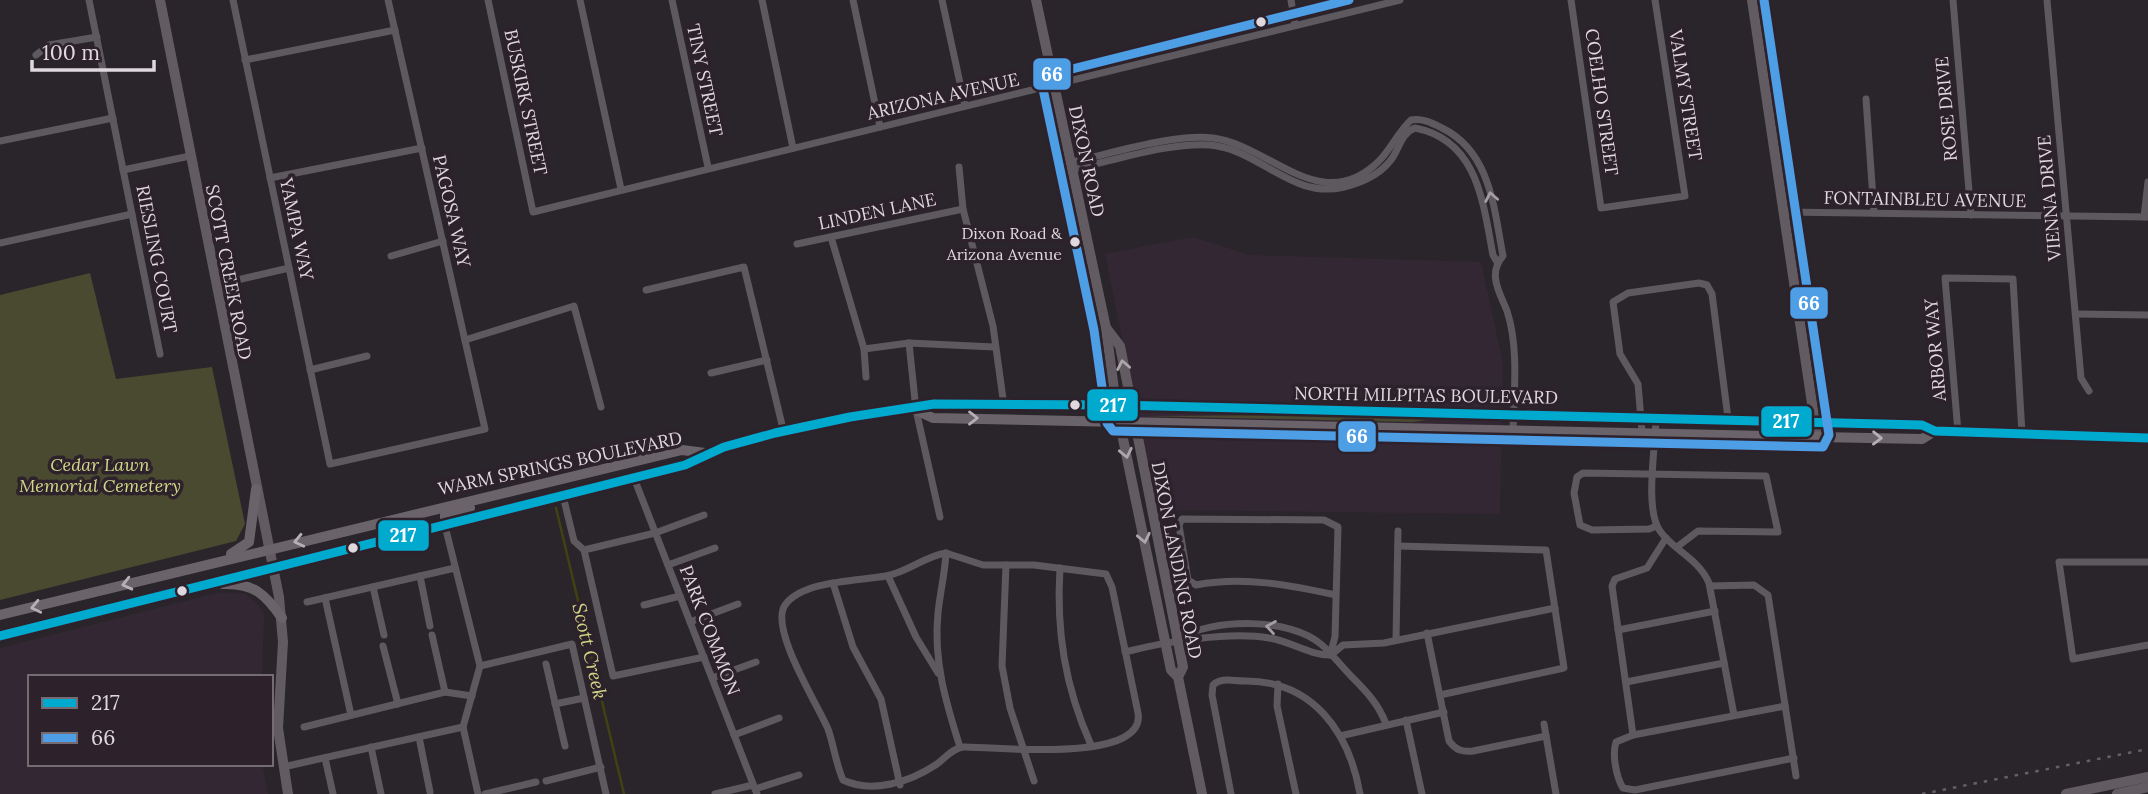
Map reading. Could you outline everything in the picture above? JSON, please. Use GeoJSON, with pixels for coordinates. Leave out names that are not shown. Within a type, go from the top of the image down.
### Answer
{"type":"FeatureCollection","features":[{"type":"Feature","properties":{"kind":"main road","name":"NORTH MILPITAS BOULEVARD"},"geometry":{"type":"LineString","coordinates":[[705,453],[872,412],[916,410],[934,404],[1116,405],[1728,418],[1922,425],[1934,431],[2148,438]]}},
{"type":"Feature","properties":{"kind":"main road","name":"NORTH MILPITAS BOULEVARD"},"geometry":{"type":"LineString","coordinates":[[916,410],[933,418],[1513,431],[1642,431],[1922,439],[1934,431]]}},
{"type":"Feature","properties":{"kind":"main road"},"geometry":{"type":"LineString","coordinates":[[529,488],[543,491],[608,475],[634,478],[639,468],[685,456],[690,451]]}},
{"type":"Feature","properties":{"kind":"main road","name":"WARM SPRINGS BOULEVARD"},"geometry":{"type":"LineString","coordinates":[[0,615],[690,451],[705,453]]}},
{"type":"Feature","properties":{"kind":"main road","name":"WARM SPRINGS BOULEVARD"},"geometry":{"type":"LineString","coordinates":[[0,636],[685,465],[705,453]]}},
{"type":"Feature","properties":{"kind":"main road"},"geometry":{"type":"LineString","coordinates":[[215,562],[249,542],[257,489]]}},
{"type":"Feature","properties":{"kind":"main road"},"geometry":{"type":"LineString","coordinates":[[445,526],[445,514],[496,501],[508,493]]}},
{"type":"Feature","properties":{"kind":"main road"},"geometry":{"type":"LineString","coordinates":[[199,585],[242,583],[258,589],[282,618]]}},
{"type":"Feature","properties":{"kind":"street","name":"RIESLING COURT"},"geometry":{"type":"LineString","coordinates":[[89,0],[160,354]]}},
{"type":"Feature","properties":{"kind":"street","name":"SCOTT CREEK ROAD"},"geometry":{"type":"LineString","coordinates":[[160,0],[282,618],[278,728],[288,794]]}},
{"type":"Feature","properties":{"kind":"street","name":"YAMPA WAY"},"geometry":{"type":"LineString","coordinates":[[233,0],[330,464]]}},
{"type":"Feature","properties":{"kind":"street","name":"PAGOSA WAY"},"geometry":{"type":"LineString","coordinates":[[330,464],[485,429],[388,0]]}},
{"type":"Feature","properties":{"kind":"street","name":"BUSKIRK STREET"},"geometry":{"type":"LineString","coordinates":[[488,0],[533,212]]}},
{"type":"Feature","properties":{"kind":"street"},"geometry":{"type":"LineString","coordinates":[[580,0],[621,189]]}},
{"type":"Feature","properties":{"kind":"street","name":"TINY STREET"},"geometry":{"type":"LineString","coordinates":[[672,0],[708,167]]}},
{"type":"Feature","properties":{"kind":"street"},"geometry":{"type":"LineString","coordinates":[[762,0],[793,148]]}},
{"type":"Feature","properties":{"kind":"street"},"geometry":{"type":"LineString","coordinates":[[853,0],[880,127]]}},
{"type":"Feature","properties":{"kind":"street"},"geometry":{"type":"LineString","coordinates":[[942,0],[965,106]]}},
{"type":"Feature","properties":{"kind":"street","name":"DIXON ROAD"},"geometry":{"type":"LineString","coordinates":[[1036,0],[1106,328],[1119,421]]}},
{"type":"Feature","properties":{"kind":"street"},"geometry":{"type":"LineString","coordinates":[[1291,0],[1295,25]]}},
{"type":"Feature","properties":{"kind":"street","name":"ARIZONA AVENUE"},"geometry":{"type":"LineString","coordinates":[[533,212],[708,167],[1055,86],[1400,0]]}},
{"type":"Feature","properties":{"kind":"street","name":"COELHO STREET"},"geometry":{"type":"LineString","coordinates":[[1571,0],[1601,208],[1685,196]]}},
{"type":"Feature","properties":{"kind":"street","name":"VALMY STREET"},"geometry":{"type":"LineString","coordinates":[[1655,0],[1685,196]]}},
{"type":"Feature","properties":{"kind":"street"},"geometry":{"type":"LineString","coordinates":[[1752,0],[1786,212],[1817,437]]}},
{"type":"Feature","properties":{"kind":"street","name":"ROSE DRIVE"},"geometry":{"type":"LineString","coordinates":[[1953,0],[1971,215]]}},
{"type":"Feature","properties":{"kind":"street","name":"VIENNA DRIVE"},"geometry":{"type":"LineString","coordinates":[[2047,0],[2081,378],[2089,391]]}},
{"type":"Feature","properties":{"kind":"street"},"geometry":{"type":"LineString","coordinates":[[245,60],[395,30]]}},
{"type":"Feature","properties":{"kind":"street"},"geometry":{"type":"LineString","coordinates":[[36,55],[49,45],[97,37]]}},
{"type":"Feature","properties":{"kind":"street"},"geometry":{"type":"LineString","coordinates":[[1866,99],[1874,213]]}},
{"type":"Feature","properties":{"kind":"street"},"geometry":{"type":"LineString","coordinates":[[0,141],[113,118]]}},
{"type":"Feature","properties":{"kind":"street"},"geometry":{"type":"LineString","coordinates":[[1072,166],[1189,138],[1211,138],[1234,143],[1301,178],[1331,183],[1363,173],[1379,161],[1411,120],[1419,119],[1451,133],[1466,145],[1488,179],[1503,256],[1497,262],[1495,289],[1507,312],[1514,363],[1513,431]]}},
{"type":"Feature","properties":{"kind":"street"},"geometry":{"type":"LineString","coordinates":[[270,178],[422,148]]}},
{"type":"Feature","properties":{"kind":"street"},"geometry":{"type":"LineString","coordinates":[[124,170],[190,156]]}},
{"type":"Feature","properties":{"kind":"street"},"geometry":{"type":"LineString","coordinates":[[959,167],[963,209],[993,327],[1004,406]]}},
{"type":"Feature","properties":{"kind":"street"},"geometry":{"type":"LineString","coordinates":[[2146,217],[2148,182]]}},
{"type":"Feature","properties":{"kind":"street","name":"LINDEN LANE"},"geometry":{"type":"LineString","coordinates":[[797,244],[963,209]]}},
{"type":"Feature","properties":{"kind":"street","name":"FONTAINBLEU AVENUE"},"geometry":{"type":"LineString","coordinates":[[1786,212],[2066,218],[2146,217]]}},
{"type":"Feature","properties":{"kind":"street"},"geometry":{"type":"LineString","coordinates":[[0,243],[132,214]]}},
{"type":"Feature","properties":{"kind":"street"},"geometry":{"type":"LineString","coordinates":[[831,237],[863,349],[866,377]]}},
{"type":"Feature","properties":{"kind":"street"},"geometry":{"type":"LineString","coordinates":[[391,256],[443,241]]}},
{"type":"Feature","properties":{"kind":"street"},"geometry":{"type":"LineString","coordinates":[[646,290],[744,267],[784,433]]}},
{"type":"Feature","properties":{"kind":"street"},"geometry":{"type":"LineString","coordinates":[[216,285],[289,268]]}},
{"type":"Feature","properties":{"kind":"street","name":"ARBOR WAY"},"geometry":{"type":"LineString","coordinates":[[1958,432],[1945,278],[2013,279],[2022,434]]}},
{"type":"Feature","properties":{"kind":"street"},"geometry":{"type":"LineString","coordinates":[[1642,431],[1638,384],[1620,354],[1614,302],[1628,293],[1699,283],[1707,285],[1712,294],[1728,418]]}},
{"type":"Feature","properties":{"kind":"street"},"geometry":{"type":"LineString","coordinates":[[465,340],[574,306],[601,407]]}},
{"type":"Feature","properties":{"kind":"street"},"geometry":{"type":"LineString","coordinates":[[2076,314],[2148,316]]}},
{"type":"Feature","properties":{"kind":"street","name":"DIXON ROAD"},"geometry":{"type":"LineString","coordinates":[[1106,328],[1120,346],[1131,406]]}},
{"type":"Feature","properties":{"kind":"street"},"geometry":{"type":"LineString","coordinates":[[863,349],[909,343],[994,347]]}},
{"type":"Feature","properties":{"kind":"street"},"geometry":{"type":"LineString","coordinates":[[909,343],[916,410],[940,517]]}},
{"type":"Feature","properties":{"kind":"street"},"geometry":{"type":"LineString","coordinates":[[310,370],[367,356]]}},
{"type":"Feature","properties":{"kind":"street"},"geometry":{"type":"LineString","coordinates":[[712,373],[767,360]]}},
{"type":"Feature","properties":{"kind":"street","name":"DIXON LANDING ROAD"},"geometry":{"type":"LineString","coordinates":[[1131,406],[1183,667],[1178,677]]}},
{"type":"Feature","properties":{"kind":"street"},"geometry":{"type":"LineString","coordinates":[[1656,416],[1653,473],[1657,526],[1666,538],[1700,566],[1710,586],[1734,715]]}},
{"type":"Feature","properties":{"kind":"street","name":"DIXON LANDING ROAD"},"geometry":{"type":"LineString","coordinates":[[1119,421],[1171,670],[1178,677],[1202,794]]}},
{"type":"Feature","properties":{"kind":"street"},"geometry":{"type":"LineString","coordinates":[[1657,526],[1649,529],[1585,528],[1580,525],[1574,493],[1577,477],[1583,473],[1766,476],[1778,532],[1698,531],[1677,547]]}},
{"type":"Feature","properties":{"kind":"street","name":"PARK COMMON"},"geometry":{"type":"LineString","coordinates":[[634,478],[755,789]]}},
{"type":"Feature","properties":{"kind":"street"},"geometry":{"type":"LineString","coordinates":[[563,496],[574,541],[584,550],[614,676],[704,657]]}},
{"type":"Feature","properties":{"kind":"street"},"geometry":{"type":"LineString","coordinates":[[584,550],[655,533],[704,515]]}},
{"type":"Feature","properties":{"kind":"street"},"geometry":{"type":"LineString","coordinates":[[1330,655],[1335,637],[1338,527],[1331,522],[1182,519],[1178,533],[1188,580],[1196,585],[1215,582],[1266,582],[1336,595]]}},
{"type":"Feature","properties":{"kind":"street"},"geometry":{"type":"LineString","coordinates":[[445,526],[480,666],[463,727],[478,794]]}},
{"type":"Feature","properties":{"kind":"street"},"geometry":{"type":"LineString","coordinates":[[1396,640],[1398,531]]}},
{"type":"Feature","properties":{"kind":"street"},"geometry":{"type":"LineString","coordinates":[[1633,735],[1612,586],[1615,579],[1639,573],[1647,568],[1666,538]]}},
{"type":"Feature","properties":{"kind":"street"},"geometry":{"type":"LineString","coordinates":[[1398,546],[1546,550],[1564,668],[1440,695]]}},
{"type":"Feature","properties":{"kind":"street"},"geometry":{"type":"LineString","coordinates":[[668,565],[715,548]]}},
{"type":"Feature","properties":{"kind":"street"},"geometry":{"type":"LineString","coordinates":[[946,553],[937,615],[940,676],[960,747]]}},
{"type":"Feature","properties":{"kind":"street"},"geometry":{"type":"LineString","coordinates":[[946,553],[976,563],[1006,565],[1097,571],[1109,578],[1139,726],[1135,732],[1121,738],[1054,752],[960,747],[900,785],[866,791],[843,780],[827,728],[797,669],[782,621],[784,608],[792,599],[832,583],[888,576],[946,553]]}},
{"type":"Feature","properties":{"kind":"street"},"geometry":{"type":"LineString","coordinates":[[2148,562],[2059,562],[2073,659],[2148,645]]}},
{"type":"Feature","properties":{"kind":"street"},"geometry":{"type":"LineString","coordinates":[[1006,565],[1002,666],[1010,708],[1034,781]]}},
{"type":"Feature","properties":{"kind":"street"},"geometry":{"type":"LineString","coordinates":[[307,602],[455,568]]}},
{"type":"Feature","properties":{"kind":"street"},"geometry":{"type":"LineString","coordinates":[[1060,568],[1060,643],[1067,681],[1091,745]]}},
{"type":"Feature","properties":{"kind":"street"},"geometry":{"type":"LineString","coordinates":[[420,576],[445,692]]}},
{"type":"Feature","properties":{"kind":"street"},"geometry":{"type":"LineString","coordinates":[[888,576],[916,638],[940,676]]}},
{"type":"Feature","properties":{"kind":"street"},"geometry":{"type":"LineString","coordinates":[[832,583],[853,647],[881,699],[900,785]]}},
{"type":"Feature","properties":{"kind":"street"},"geometry":{"type":"LineString","coordinates":[[1710,586],[1745,584],[1765,591],[1796,776]]}},
{"type":"Feature","properties":{"kind":"street"},"geometry":{"type":"LineString","coordinates":[[373,587],[384,635]]}},
{"type":"Feature","properties":{"kind":"street"},"geometry":{"type":"LineString","coordinates":[[644,605],[680,596]]}},
{"type":"Feature","properties":{"kind":"street"},"geometry":{"type":"LineString","coordinates":[[324,598],[351,715]]}},
{"type":"Feature","properties":{"kind":"street"},"geometry":{"type":"LineString","coordinates":[[690,622],[738,604]]}},
{"type":"Feature","properties":{"kind":"street"},"geometry":{"type":"LineString","coordinates":[[1125,652],[1178,639],[1192,641],[1260,636],[1297,645],[1318,655],[1330,655],[1343,645],[1373,645],[1555,608]]}},
{"type":"Feature","properties":{"kind":"street"},"geometry":{"type":"LineString","coordinates":[[1618,630],[1715,611]]}},
{"type":"Feature","properties":{"kind":"street"},"geometry":{"type":"LineString","coordinates":[[1178,639],[1192,631],[1231,624],[1269,626],[1321,644],[1378,704],[1387,724]]}},
{"type":"Feature","properties":{"kind":"street"},"geometry":{"type":"LineString","coordinates":[[1427,633],[1449,741],[1463,752],[1546,736]]}},
{"type":"Feature","properties":{"kind":"street"},"geometry":{"type":"LineString","coordinates":[[480,666],[572,644],[606,794]]}},
{"type":"Feature","properties":{"kind":"street"},"geometry":{"type":"LineString","coordinates":[[383,646],[398,704]]}},
{"type":"Feature","properties":{"kind":"street"},"geometry":{"type":"LineString","coordinates":[[712,678],[756,662]]}},
{"type":"Feature","properties":{"kind":"street"},"geometry":{"type":"LineString","coordinates":[[1626,682],[1724,663]]}},
{"type":"Feature","properties":{"kind":"street"},"geometry":{"type":"LineString","coordinates":[[546,664],[565,746]]}},
{"type":"Feature","properties":{"kind":"street"},"geometry":{"type":"LineString","coordinates":[[1231,794],[1212,695],[1213,685],[1224,680],[1278,684],[1312,703],[1330,720],[1340,736],[1357,775],[1360,794]]}},
{"type":"Feature","properties":{"kind":"street"},"geometry":{"type":"LineString","coordinates":[[1278,684],[1277,706],[1296,794]]}},
{"type":"Feature","properties":{"kind":"street"},"geometry":{"type":"LineString","coordinates":[[304,727],[445,692],[472,696]]}},
{"type":"Feature","properties":{"kind":"street"},"geometry":{"type":"LineString","coordinates":[[555,704],[584,698]]}},
{"type":"Feature","properties":{"kind":"street"},"geometry":{"type":"LineString","coordinates":[[1785,706],[1633,735],[1616,742],[1614,748],[1620,783],[1629,790],[1794,758]]}},
{"type":"Feature","properties":{"kind":"street"},"geometry":{"type":"LineString","coordinates":[[1340,736],[1444,712]]}},
{"type":"Feature","properties":{"kind":"street"},"geometry":{"type":"LineString","coordinates":[[734,735],[779,718]]}},
{"type":"Feature","properties":{"kind":"street"},"geometry":{"type":"LineString","coordinates":[[1406,720],[1422,794]]}},
{"type":"Feature","properties":{"kind":"street"},"geometry":{"type":"LineString","coordinates":[[1544,724],[1556,794]]}},
{"type":"Feature","properties":{"kind":"street"},"geometry":{"type":"LineString","coordinates":[[283,767],[463,727]]}},
{"type":"Feature","properties":{"kind":"street"},"geometry":{"type":"LineString","coordinates":[[419,737],[430,792]]}},
{"type":"Feature","properties":{"kind":"street"},"geometry":{"type":"LineString","coordinates":[[371,747],[381,794]]}},
{"type":"Feature","properties":{"kind":"street"},"geometry":{"type":"LineString","coordinates":[[325,758],[333,794]]}},
{"type":"Feature","properties":{"kind":"street"},"geometry":{"type":"LineString","coordinates":[[546,781],[601,767]]}},
{"type":"Feature","properties":{"kind":"street"},"geometry":{"type":"LineString","coordinates":[[715,794],[755,789],[799,775]]}},
{"type":"Feature","properties":{"kind":"street"},"geometry":{"type":"LineString","coordinates":[[2066,794],[2148,777]]}},
{"type":"Feature","properties":{"kind":"street"},"geometry":{"type":"LineString","coordinates":[[485,794],[536,782]]}},
{"type":"Feature","properties":{"kind":"street"},"geometry":{"type":"LineString","coordinates":[[2117,794],[2148,787]]}},
{"type":"Feature","properties":{"kind":"shaded area"},"geometry":{"type":"Polygon","coordinates":[[[1193,237],[1250,255],[1481,262],[1503,363],[1500,514],[1157,510],[1105,254],[1193,237]]]}},
{"type":"Feature","properties":{"kind":"shaded area"},"geometry":{"type":"Polygon","coordinates":[[[221,592],[245,594],[258,604],[264,616],[262,675],[28,675],[28,766],[262,766],[268,794],[0,794],[0,648],[221,592]]]}},
{"type":"Feature","properties":{"kind":"green space","name":"Cedar Lawn Memorial Cemetery"},"geometry":{"type":"Polygon","coordinates":[[[90,273],[116,379],[212,367],[245,524],[236,541],[0,600],[0,295],[90,273]]]}},
{"type":"Feature","properties":{"kind":"green space"},"geometry":{"type":"Polygon","coordinates":[[[1295,415],[1498,419],[1440,418],[1412,422],[1143,416],[1295,415]]]}},
{"type":"Feature","properties":{"kind":"waterway","name":"Scott Creek"},"geometry":{"type":"LineString","coordinates":[[556,508],[624,794]]}},
{"type":"Feature","properties":{"kind":"railway"},"geometry":{"type":"LineString","coordinates":[[1922,794],[2148,749]]}},
{"type":"Feature","properties":{"kind":"transit line","name":"66"},"geometry":{"type":"LineString","coordinates":[[1349,0],[1052,74],[1044,81],[1043,89],[1094,330],[1107,423],[1113,431],[1823,447],[1829,435],[1764,0]]}},
{"type":"Feature","properties":{"kind":"transit line","name":"217"},"geometry":{"type":"LineString","coordinates":[[0,636],[685,465],[724,447],[775,433],[850,417],[934,404],[1116,405],[1922,425],[1935,431],[2148,438]]}},
{"type":"Feature","properties":{"kind":"place","name":"Dixon Road & Arizona Avenue"},"geometry":{"type":"Point","coordinates":[1075,242]}}]}
